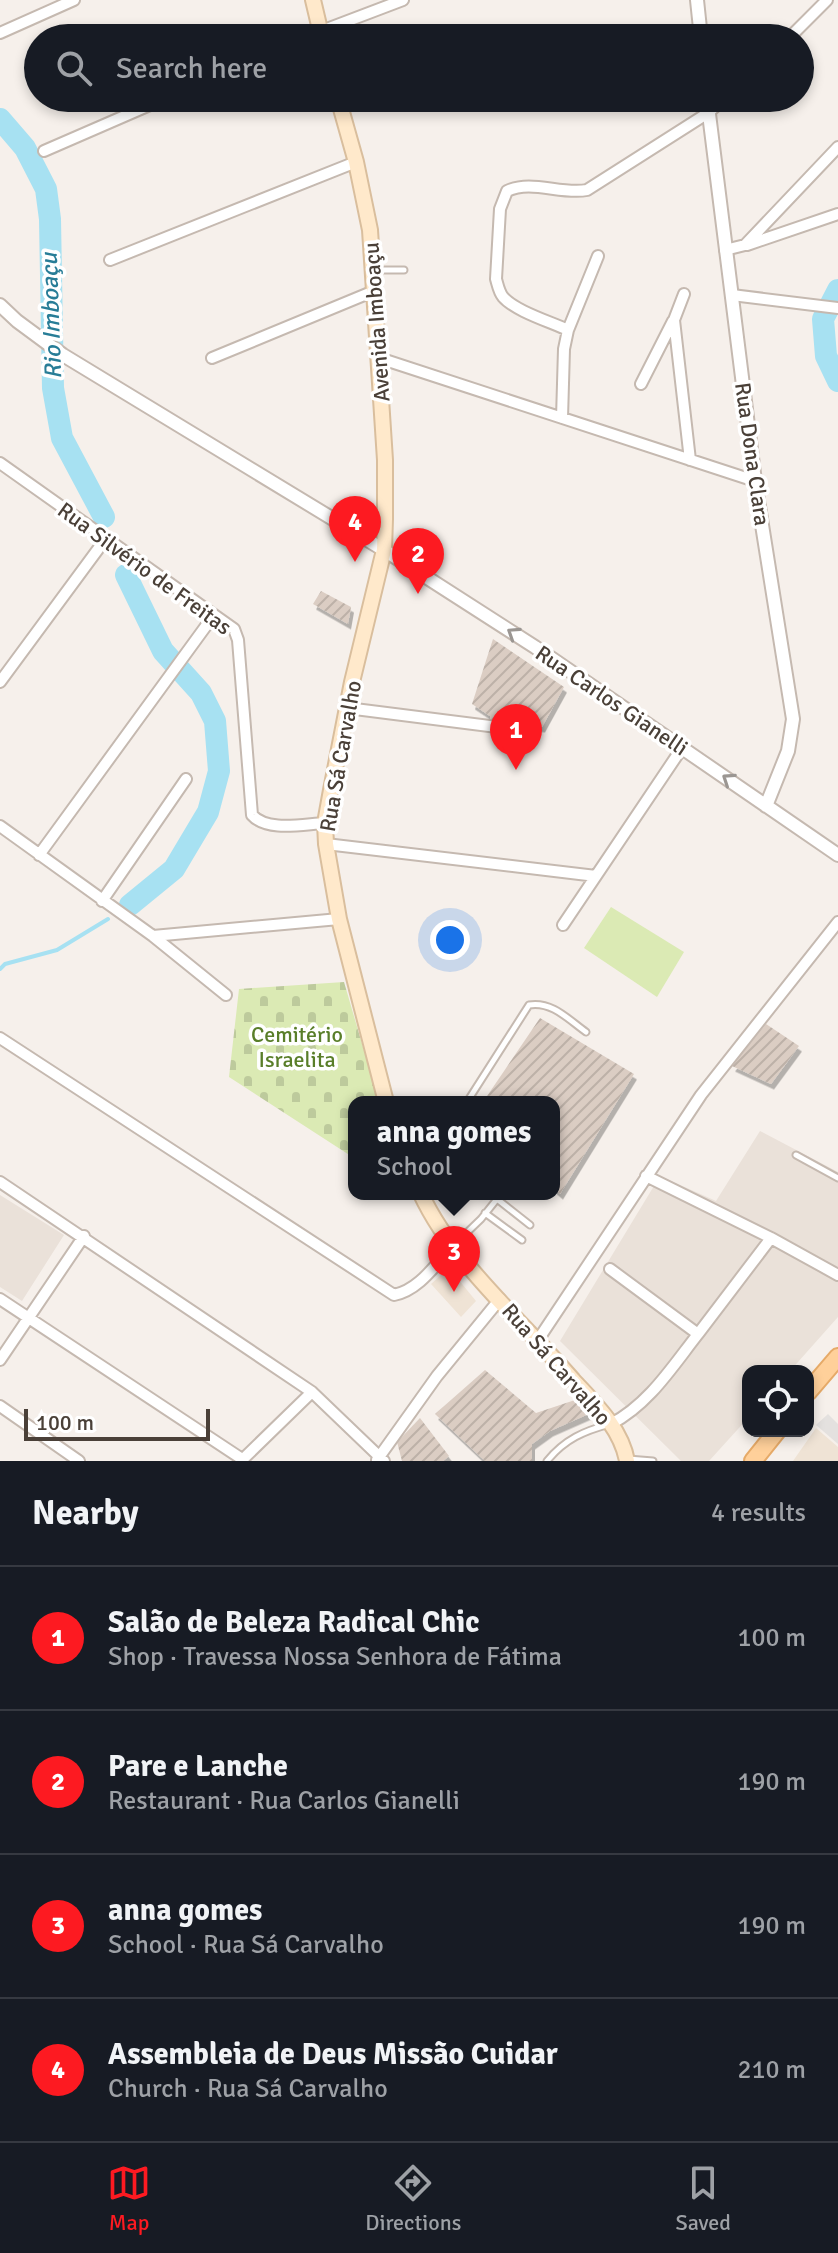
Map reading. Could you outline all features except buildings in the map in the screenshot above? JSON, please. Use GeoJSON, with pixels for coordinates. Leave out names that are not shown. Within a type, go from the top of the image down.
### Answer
{"type":"FeatureCollection","features":[{"type":"Feature","properties":{"kind":"main road"},"geometry":{"type":"LineString","coordinates":[[313,0],[319,24]]}},
{"type":"Feature","properties":{"kind":"main road","name":"Avenida Imboaçu"},"geometry":{"type":"LineString","coordinates":[[342,112],[370,230],[385,460],[384,550]]}},
{"type":"Feature","properties":{"kind":"main road","name":"Rua Sá Carvalho"},"geometry":{"type":"LineString","coordinates":[[384,550],[347,708],[325,823],[339,919],[384,1096]]}},
{"type":"Feature","properties":{"kind":"main road","name":"Rua Sá Carvalho"},"geometry":{"type":"LineString","coordinates":[[425,1200],[452,1247],[611,1424],[622,1440],[627,1460]]}},
{"type":"Feature","properties":{"kind":"main road"},"geometry":{"type":"LineString","coordinates":[[814,1385],[838,1357]]}},
{"type":"Feature","properties":{"kind":"main road"},"geometry":{"type":"LineString","coordinates":[[753,1461],[772,1437]]}},
{"type":"Feature","properties":{"kind":"street"},"geometry":{"type":"LineString","coordinates":[[0,33],[74,0]]}},
{"type":"Feature","properties":{"kind":"street"},"geometry":{"type":"LineString","coordinates":[[345,24],[403,0]]}},
{"type":"Feature","properties":{"kind":"street"},"geometry":{"type":"LineString","coordinates":[[697,0],[700,24]]}},
{"type":"Feature","properties":{"kind":"street"},"geometry":{"type":"LineString","coordinates":[[803,24],[827,0]]}},
{"type":"Feature","properties":{"kind":"street"},"geometry":{"type":"LineString","coordinates":[[44,151],[134,112]]}},
{"type":"Feature","properties":{"kind":"street"},"geometry":{"type":"LineString","coordinates":[[568,330],[504,299],[499,290],[496,279],[499,222],[502,199],[507,191],[516,186],[571,193],[587,190],[708,113]]}},
{"type":"Feature","properties":{"kind":"street","name":"Rua Dona Clara"},"geometry":{"type":"LineString","coordinates":[[708,113],[755,481],[793,719],[788,751],[766,806]]}},
{"type":"Feature","properties":{"kind":"street"},"geometry":{"type":"LineString","coordinates":[[745,245],[838,147]]}},
{"type":"Feature","properties":{"kind":"street"},"geometry":{"type":"LineString","coordinates":[[110,260],[356,162]]}},
{"type":"Feature","properties":{"kind":"street"},"geometry":{"type":"LineString","coordinates":[[725,250],[838,214]]}},
{"type":"Feature","properties":{"kind":"street"},"geometry":{"type":"LineString","coordinates":[[562,418],[561,391],[568,330],[598,256]]}},
{"type":"Feature","properties":{"kind":"street"},"geometry":{"type":"LineString","coordinates":[[212,358],[374,291]]}},
{"type":"Feature","properties":{"kind":"street"},"geometry":{"type":"LineString","coordinates":[[641,384],[684,294]]}},
{"type":"Feature","properties":{"kind":"street"},"geometry":{"type":"LineString","coordinates":[[732,295],[838,308]]}},
{"type":"Feature","properties":{"kind":"street","name":"Rua Carlos Gianelli"},"geometry":{"type":"LineString","coordinates":[[0,305],[63,355],[384,550],[535,647],[838,855]]}},
{"type":"Feature","properties":{"kind":"street"},"geometry":{"type":"LineString","coordinates":[[674,320],[690,460]]}},
{"type":"Feature","properties":{"kind":"street"},"geometry":{"type":"LineString","coordinates":[[379,358],[755,481]]}},
{"type":"Feature","properties":{"kind":"street","name":"Rua Silvério de Freitas"},"geometry":{"type":"LineString","coordinates":[[1,465],[234,629],[238,635],[252,815],[257,821],[271,825],[325,823]]}},
{"type":"Feature","properties":{"kind":"street"},"geometry":{"type":"LineString","coordinates":[[0,682],[107,537]]}},
{"type":"Feature","properties":{"kind":"street"},"geometry":{"type":"LineString","coordinates":[[39,855],[214,615]]}},
{"type":"Feature","properties":{"kind":"street"},"geometry":{"type":"LineString","coordinates":[[347,708],[521,730]]}},
{"type":"Feature","properties":{"kind":"street"},"geometry":{"type":"LineString","coordinates":[[563,925],[682,748]]}},
{"type":"Feature","properties":{"kind":"street"},"geometry":{"type":"LineString","coordinates":[[102,901],[186,779]]}},
{"type":"Feature","properties":{"kind":"street"},"geometry":{"type":"LineString","coordinates":[[0,826],[153,936],[226,995]]}},
{"type":"Feature","properties":{"kind":"street"},"geometry":{"type":"LineString","coordinates":[[326,844],[596,876]]}},
{"type":"Feature","properties":{"kind":"street"},"geometry":{"type":"LineString","coordinates":[[153,936],[339,919]]}},
{"type":"Feature","properties":{"kind":"street"},"geometry":{"type":"LineString","coordinates":[[538,1340],[701,1095],[838,922]]}},
{"type":"Feature","properties":{"kind":"street"},"geometry":{"type":"LineString","coordinates":[[0,1038],[394,1295],[406,1293],[416,1285],[452,1247]]}},
{"type":"Feature","properties":{"kind":"street"},"geometry":{"type":"LineString","coordinates":[[646,1176],[838,1275]]}},
{"type":"Feature","properties":{"kind":"street"},"geometry":{"type":"LineString","coordinates":[[0,1182],[312,1392],[380,1460],[414,1406],[500,1299]]}},
{"type":"Feature","properties":{"kind":"street"},"geometry":{"type":"LineString","coordinates":[[0,1360],[84,1236]]}},
{"type":"Feature","properties":{"kind":"street"},"geometry":{"type":"LineString","coordinates":[[611,1424],[630,1414],[650,1395],[771,1238]]}},
{"type":"Feature","properties":{"kind":"street"},"geometry":{"type":"LineString","coordinates":[[610,1269],[698,1334]]}},
{"type":"Feature","properties":{"kind":"street"},"geometry":{"type":"LineString","coordinates":[[0,1299],[242,1460],[312,1392]]}},
{"type":"Feature","properties":{"kind":"street"},"geometry":{"type":"LineString","coordinates":[[0,1406],[79,1461]]}},
{"type":"Feature","properties":{"kind":"lane"},"geometry":{"type":"LineString","coordinates":[[372,270],[404,270]]}},
{"type":"Feature","properties":{"kind":"lane"},"geometry":{"type":"LineString","coordinates":[[471,1096],[529,1005],[552,1007],[586,1032]]}},
{"type":"Feature","properties":{"kind":"lane"},"geometry":{"type":"LineString","coordinates":[[796,1155],[838,1178]]}},
{"type":"Feature","properties":{"kind":"lane"},"geometry":{"type":"LineString","coordinates":[[452,1247],[485,1213],[493,1200]]}},
{"type":"Feature","properties":{"kind":"lane"},"geometry":{"type":"LineString","coordinates":[[500,1200],[530,1225]]}},
{"type":"Feature","properties":{"kind":"lane"},"geometry":{"type":"LineString","coordinates":[[485,1213],[522,1240]]}},
{"type":"Feature","properties":{"kind":"lane"},"geometry":{"type":"LineString","coordinates":[[547,1461],[580,1433],[611,1424]]}},
{"type":"Feature","properties":{"kind":"lane"},"geometry":{"type":"LineString","coordinates":[[627,1460],[653,1461]]}},
{"type":"Feature","properties":{"kind":"shaded area"},"geometry":{"type":"Polygon","coordinates":[[[760,1131],[838,1172],[838,1317],[795,1365],[742,1365],[742,1425],[709,1461],[681,1461],[560,1341],[660,1176],[716,1201],[760,1131]]]}},
{"type":"Feature","properties":{"kind":"shaded area"},"geometry":{"type":"Polygon","coordinates":[[[0,1195],[64,1235],[22,1301],[0,1287],[0,1195]]]}},
{"type":"Feature","properties":{"kind":"shaded area"},"geometry":{"type":"Polygon","coordinates":[[[449,1268],[476,1301],[461,1317],[431,1284],[449,1268]]]}},
{"type":"Feature","properties":{"kind":"shaded area"},"geometry":{"type":"Polygon","coordinates":[[[828,1414],[838,1424],[838,1444],[816,1425],[828,1414]]]}},
{"type":"Feature","properties":{"kind":"shaded area"},"geometry":{"type":"Polygon","coordinates":[[[816,1428],[838,1447],[838,1461],[793,1461],[810,1437],[814,1437],[816,1428]]]}},
{"type":"Feature","properties":{"kind":"green space"},"geometry":{"type":"Polygon","coordinates":[[[611,907],[684,952],[657,997],[584,948],[611,907]]]}},
{"type":"Feature","properties":{"kind":"green space","name":"Cemitério Israelita"},"geometry":{"type":"Polygon","coordinates":[[[344,982],[377,1096],[348,1096],[348,1154],[229,1077],[239,989],[344,982]]]}},
{"type":"Feature","properties":{"kind":"waterway","name":"Rio Imboaçu"},"geometry":{"type":"LineString","coordinates":[[0,119],[25,148],[46,189],[50,219],[53,388],[62,438],[104,517]]}},
{"type":"Feature","properties":{"kind":"waterway"},"geometry":{"type":"LineString","coordinates":[[838,290],[823,319],[826,356],[838,381]]}},
{"type":"Feature","properties":{"kind":"waterway","name":"Rio Imboaçu"},"geometry":{"type":"LineString","coordinates":[[126,575],[163,651],[201,693],[215,721],[219,771],[208,812],[174,869],[130,905]]}},
{"type":"Feature","properties":{"kind":"waterway","name":"Rio Imboaçu"},"geometry":{"type":"LineString","coordinates":[[0,969],[5,964],[57,950],[108,919]]}},
{"type":"Feature","properties":{"kind":"place","name":"Assembleia de Deus Missão Cuidar"},"geometry":{"type":"Point","coordinates":[355,562]}},
{"type":"Feature","properties":{"kind":"place","name":"Pare e Lanche"},"geometry":{"type":"Point","coordinates":[418,594]}},
{"type":"Feature","properties":{"kind":"place","name":"Salão de Beleza Radical Chic"},"geometry":{"type":"Point","coordinates":[516,770]}},
{"type":"Feature","properties":{"kind":"place","name":"anna gomes"},"geometry":{"type":"Point","coordinates":[454,1292]}}]}
